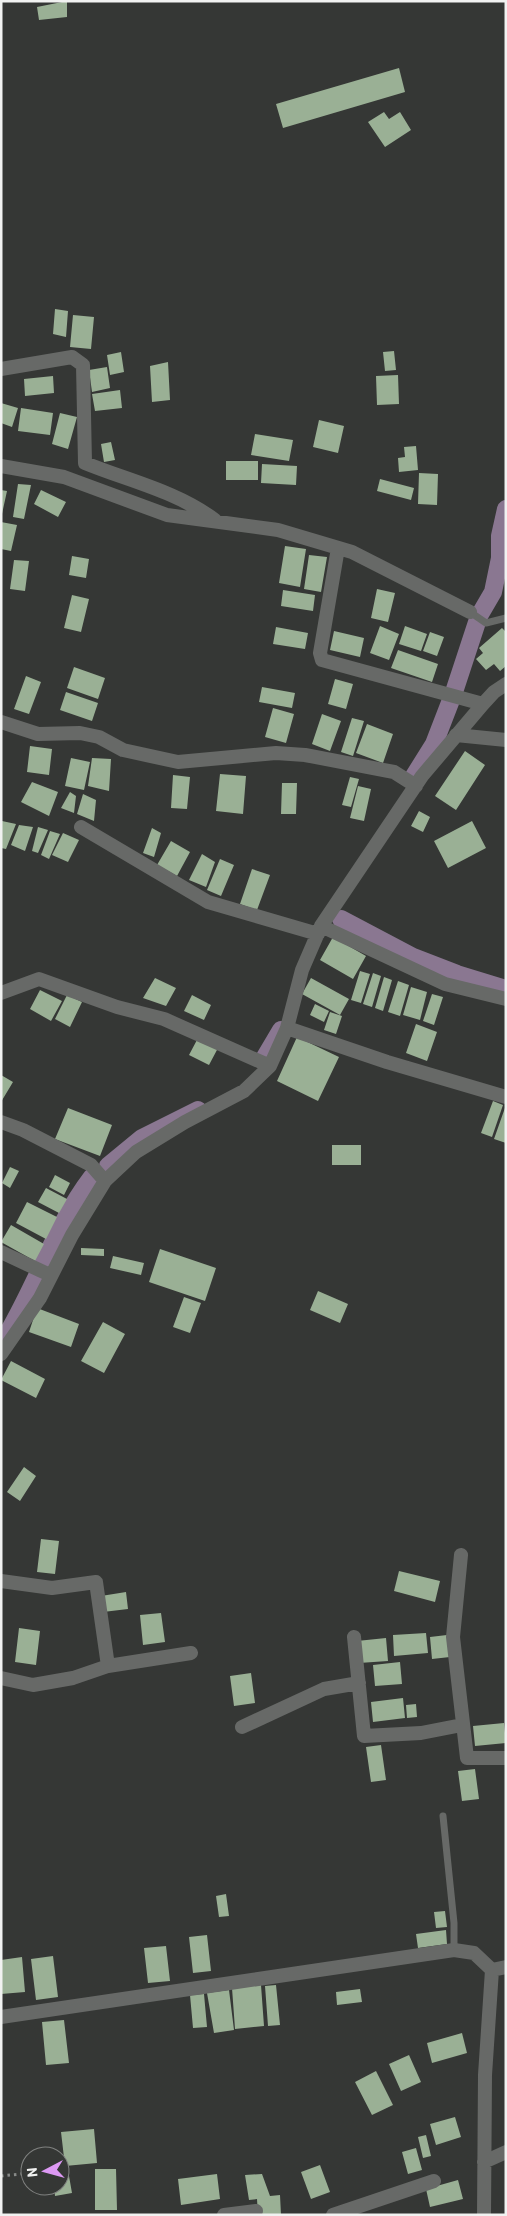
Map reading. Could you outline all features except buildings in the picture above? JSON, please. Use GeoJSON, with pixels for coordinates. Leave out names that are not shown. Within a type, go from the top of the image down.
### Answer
{"type":"FeatureCollection","features":[{"type":"Feature","properties":{"kind":"street"},"geometry":{"type":"LineString","coordinates":[[1,369],[72,357],[83,365],[85,463],[195,505],[218,522]]}},
{"type":"Feature","properties":{"kind":"street"},"geometry":{"type":"LineString","coordinates":[[1,466],[64,477],[167,515],[278,530],[352,552],[470,612]]}},
{"type":"Feature","properties":{"kind":"street"},"geometry":{"type":"LineString","coordinates":[[338,548],[320,654],[322,660],[483,704]]}},
{"type":"Feature","properties":{"kind":"street"},"geometry":{"type":"LineString","coordinates":[[1,1354],[40,1298],[44,1272],[105,1181],[136,1152],[158,1137],[244,1091],[270,1066],[287,1028],[302,970],[319,930],[416,786],[483,704],[494,692],[506,684]]}},
{"type":"Feature","properties":{"kind":"street"},"geometry":{"type":"LineString","coordinates":[[1,722],[38,734],[80,733],[99,737],[123,750],[178,762],[276,754],[305,756],[394,772],[416,786]]}},
{"type":"Feature","properties":{"kind":"street"},"geometry":{"type":"LineString","coordinates":[[456,735],[506,740]]}},
{"type":"Feature","properties":{"kind":"street"},"geometry":{"type":"LineString","coordinates":[[80,827],[208,902],[319,930],[445,984],[506,999]]}},
{"type":"Feature","properties":{"kind":"street"},"geometry":{"type":"LineString","coordinates":[[1,994],[39,980],[117,1007],[164,1019],[270,1066]]}},
{"type":"Feature","properties":{"kind":"street"},"geometry":{"type":"LineString","coordinates":[[287,1028],[387,1062],[506,1097]]}},
{"type":"Feature","properties":{"kind":"street"},"geometry":{"type":"LineString","coordinates":[[1,1122],[23,1130],[91,1164],[105,1181]]}},
{"type":"Feature","properties":{"kind":"street"},"geometry":{"type":"LineString","coordinates":[[1,1252],[44,1272]]}},
{"type":"Feature","properties":{"kind":"street"},"geometry":{"type":"LineString","coordinates":[[461,1555],[453,1637],[467,1758],[506,1758]]}},
{"type":"Feature","properties":{"kind":"street"},"geometry":{"type":"LineString","coordinates":[[1,1581],[52,1588],[96,1582],[108,1666]]}},
{"type":"Feature","properties":{"kind":"street"},"geometry":{"type":"LineString","coordinates":[[354,1637],[364,1736],[421,1733],[462,1725]]}},
{"type":"Feature","properties":{"kind":"street"},"geometry":{"type":"LineString","coordinates":[[1,1678],[33,1685],[73,1678],[108,1666],[191,1653]]}},
{"type":"Feature","properties":{"kind":"street"},"geometry":{"type":"LineString","coordinates":[[242,1727],[324,1689],[359,1683]]}},
{"type":"Feature","properties":{"kind":"street"},"geometry":{"type":"LineString","coordinates":[[1,2017],[454,1950],[474,1953],[492,1970]]}},
{"type":"Feature","properties":{"kind":"street"},"geometry":{"type":"LineString","coordinates":[[492,1970],[506,1967]]}},
{"type":"Feature","properties":{"kind":"street"},"geometry":{"type":"LineString","coordinates":[[484,2215],[485,2075],[492,1970]]}},
{"type":"Feature","properties":{"kind":"street"},"geometry":{"type":"LineString","coordinates":[[484,2162],[506,2152]]}},
{"type":"Feature","properties":{"kind":"street"},"geometry":{"type":"LineString","coordinates":[[333,2215],[434,2181]]}},
{"type":"Feature","properties":{"kind":"street"},"geometry":{"type":"LineString","coordinates":[[224,2215],[256,2211]]}},
{"type":"Feature","properties":{"kind":"lane"},"geometry":{"type":"LineString","coordinates":[[470,612],[486,623],[506,618]]}},
{"type":"Feature","properties":{"kind":"lane"},"geometry":{"type":"LineString","coordinates":[[443,1816],[454,1923],[454,1950]]}},
{"type":"Feature","properties":{"kind":"path"},"geometry":{"type":"LineString","coordinates":[[1,2176],[20,2174]]}},
{"type":"Feature","properties":{"kind":"waterway"},"geometry":{"type":"LineString","coordinates":[[455,689],[479,616],[493,592],[500,558],[500,536],[506,509]]}},
{"type":"Feature","properties":{"kind":"waterway"},"geometry":{"type":"LineString","coordinates":[[414,776],[434,744],[451,700]]}},
{"type":"Feature","properties":{"kind":"waterway"},"geometry":{"type":"LineString","coordinates":[[341,919],[413,957],[457,974],[506,989]]}},
{"type":"Feature","properties":{"kind":"waterway"},"geometry":{"type":"LineString","coordinates":[[265,1057],[281,1030]]}},
{"type":"Feature","properties":{"kind":"waterway"},"geometry":{"type":"LineString","coordinates":[[108,1166],[142,1138],[198,1110]]}},
{"type":"Feature","properties":{"kind":"waterway"},"geometry":{"type":"LineString","coordinates":[[3,1341],[15,1321],[67,1216],[92,1177]]}}]}
